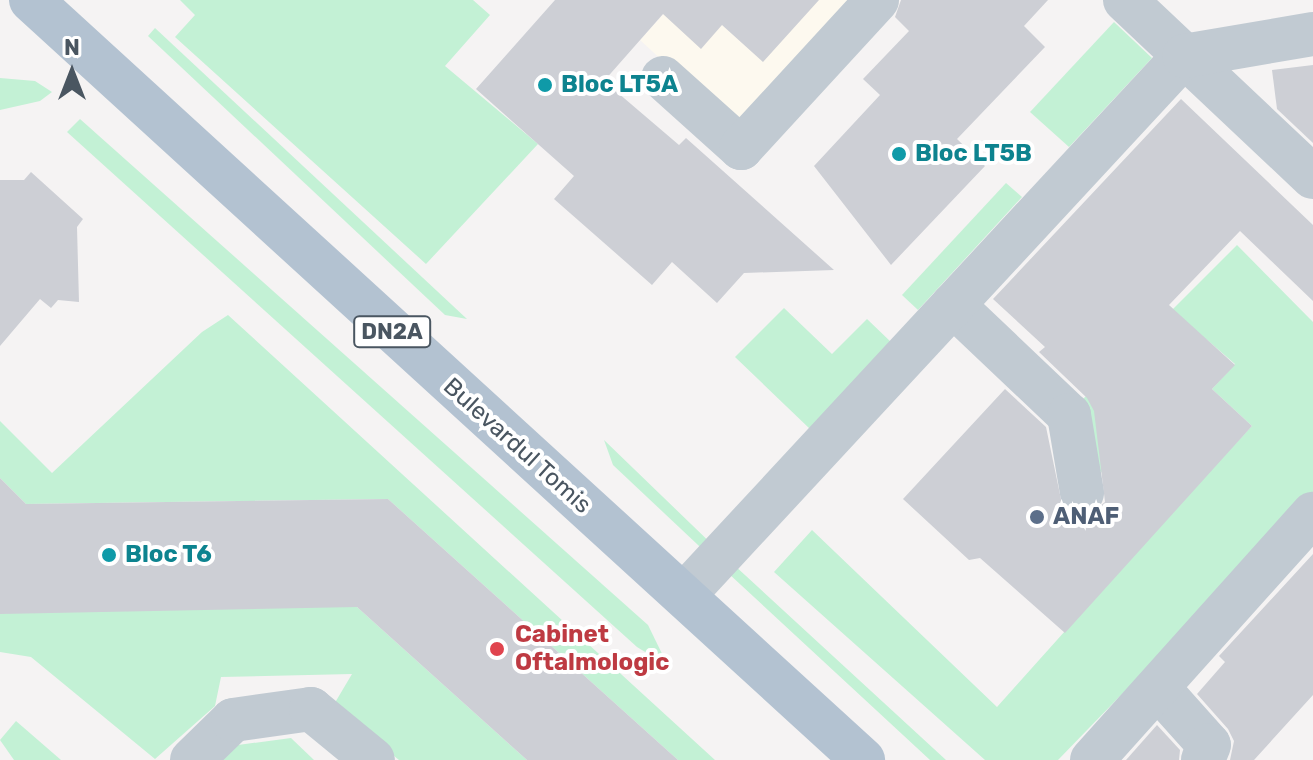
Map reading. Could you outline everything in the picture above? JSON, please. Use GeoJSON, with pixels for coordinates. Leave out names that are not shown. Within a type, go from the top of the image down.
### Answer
{"type":"FeatureCollection","features":[{"type":"Feature","properties":{"kind":"main road","name":"Bulevardul Tomis"},"geometry":{"type":"LineString","coordinates":[[31,0],[863,760]]}},
{"type":"Feature","properties":{"kind":"street"},"geometry":{"type":"LineString","coordinates":[[663,78],[741,148],[877,0]]}},
{"type":"Feature","properties":{"kind":"street"},"geometry":{"type":"LineString","coordinates":[[1125,0],[1313,177]]}},
{"type":"Feature","properties":{"kind":"street"},"geometry":{"type":"LineString","coordinates":[[684,595],[1184,56],[1313,34]]}},
{"type":"Feature","properties":{"kind":"street"},"geometry":{"type":"LineString","coordinates":[[953,305],[1069,415],[1082,493]]}},
{"type":"Feature","properties":{"kind":"street"},"geometry":{"type":"LineString","coordinates":[[1092,760],[1313,514]]}},
{"type":"Feature","properties":{"kind":"street"},"geometry":{"type":"LineString","coordinates":[[1158,688],[1209,745],[1203,760]]}},
{"type":"Feature","properties":{"kind":"street"},"geometry":{"type":"LineString","coordinates":[[192,760],[233,720],[311,709],[373,760]]}},
{"type":"Feature","properties":{"kind":"shaded area"},"geometry":{"type":"Polygon","coordinates":[[[663,0],[863,0],[742,134],[640,40],[670,7],[663,0]]]}},
{"type":"Feature","properties":{"kind":"green space"},"geometry":{"type":"Polygon","coordinates":[[[180,0],[473,0],[490,15],[445,66],[538,144],[426,264],[175,37],[195,15],[180,0]]]}},
{"type":"Feature","properties":{"kind":"green space"},"geometry":{"type":"Polygon","coordinates":[[[1114,22],[1152,58],[1069,147],[1030,112],[1114,22]]]}},
{"type":"Feature","properties":{"kind":"green space"},"geometry":{"type":"Polygon","coordinates":[[[155,28],[467,319],[445,315],[148,36],[155,28]]]}},
{"type":"Feature","properties":{"kind":"green space"},"geometry":{"type":"Polygon","coordinates":[[[0,78],[35,81],[52,92],[40,101],[0,110],[0,78]]]}},
{"type":"Feature","properties":{"kind":"green space"},"geometry":{"type":"Polygon","coordinates":[[[80,119],[648,625],[668,666],[637,647],[67,132],[80,119]]]}},
{"type":"Feature","properties":{"kind":"green space"},"geometry":{"type":"Polygon","coordinates":[[[1006,183],[1022,197],[918,310],[902,295],[1006,183]]]}},
{"type":"Feature","properties":{"kind":"green space"},"geometry":{"type":"Polygon","coordinates":[[[1237,245],[1313,322],[1313,497],[1058,760],[985,760],[774,572],[812,530],[997,707],[1160,525],[1090,462],[1075,407],[1237,245]],[[1206,339],[1184,362],[1188,494],[1252,426],[1212,389],[1235,364],[1206,339]]]}},
{"type":"Feature","properties":{"kind":"green space"},"geometry":{"type":"Polygon","coordinates":[[[784,308],[832,354],[867,319],[892,343],[810,429],[735,357],[784,308]]]}},
{"type":"Feature","properties":{"kind":"green space"},"geometry":{"type":"Polygon","coordinates":[[[228,315],[715,760],[678,760],[388,499],[26,504],[0,478],[0,421],[52,473],[202,332],[228,315]]]}},
{"type":"Feature","properties":{"kind":"green space"},"geometry":{"type":"Polygon","coordinates":[[[604,440],[721,553],[946,760],[930,760],[715,561],[613,465],[604,440]]]}},
{"type":"Feature","properties":{"kind":"green space"},"geometry":{"type":"Polygon","coordinates":[[[0,606],[357,607],[527,760],[399,760],[333,706],[352,674],[221,677],[215,706],[155,759],[31,657],[0,652],[0,606]]]}},
{"type":"Feature","properties":{"kind":"green space"},"geometry":{"type":"Polygon","coordinates":[[[16,721],[61,760],[14,760],[0,740],[16,721]]]}},
{"type":"Feature","properties":{"kind":"green space"},"geometry":{"type":"Polygon","coordinates":[[[291,738],[314,760],[222,760],[238,745],[291,738]]]}},
{"type":"Feature","properties":{"kind":"building"},"geometry":{"type":"Polygon","coordinates":[[[555,0],[819,0],[763,62],[722,25],[701,49],[663,14],[604,81],[679,145],[686,138],[834,270],[744,273],[717,303],[672,262],[652,285],[554,199],[574,176],[476,89],[555,0]]]}},
{"type":"Feature","properties":{"kind":"building"},"geometry":{"type":"Polygon","coordinates":[[[901,0],[1048,0],[1024,26],[1045,47],[957,139],[985,166],[891,265],[814,166],[880,95],[863,79],[909,31],[895,17],[901,0]]]}},
{"type":"Feature","properties":{"kind":"building"},"geometry":{"type":"Polygon","coordinates":[[[1313,65],[1313,143],[1277,109],[1272,70],[1313,65]]]}},
{"type":"Feature","properties":{"kind":"building"},"geometry":{"type":"Polygon","coordinates":[[[1181,99],[1313,225],[1313,301],[1240,231],[1169,305],[1235,365],[1212,389],[1252,426],[1065,633],[980,558],[969,560],[903,499],[1005,389],[1046,427],[1063,509],[1087,517],[1105,502],[1094,411],[1087,398],[1039,352],[1045,347],[993,299],[1181,99]]]}},
{"type":"Feature","properties":{"kind":"building"},"geometry":{"type":"Polygon","coordinates":[[[31,172],[83,219],[77,227],[79,302],[58,300],[51,308],[40,299],[0,346],[0,180],[24,180],[31,172]]]}},
{"type":"Feature","properties":{"kind":"building"},"geometry":{"type":"Polygon","coordinates":[[[0,478],[26,504],[388,499],[678,760],[527,760],[357,607],[0,614],[0,478]]]}},
{"type":"Feature","properties":{"kind":"building"},"geometry":{"type":"Polygon","coordinates":[[[1313,554],[1313,695],[1254,760],[1230,760],[1234,741],[1228,729],[1197,694],[1225,662],[1219,656],[1313,554]]]}},
{"type":"Feature","properties":{"kind":"building"},"geometry":{"type":"Polygon","coordinates":[[[1157,725],[1180,750],[1179,760],[1126,760],[1157,725]]]}},
{"type":"Feature","properties":{"kind":"place","name":"Bloc LT5A"},"geometry":{"type":"Point","coordinates":[545,85]}},
{"type":"Feature","properties":{"kind":"place","name":"Bloc LT5B"},"geometry":{"type":"Point","coordinates":[899,154]}},
{"type":"Feature","properties":{"kind":"place","name":"ANAF"},"geometry":{"type":"Point","coordinates":[1037,517]}},
{"type":"Feature","properties":{"kind":"place","name":"Bloc T6"},"geometry":{"type":"Point","coordinates":[109,555]}},
{"type":"Feature","properties":{"kind":"place","name":"Cabinet Oftalmologic"},"geometry":{"type":"Point","coordinates":[497,649]}}]}
